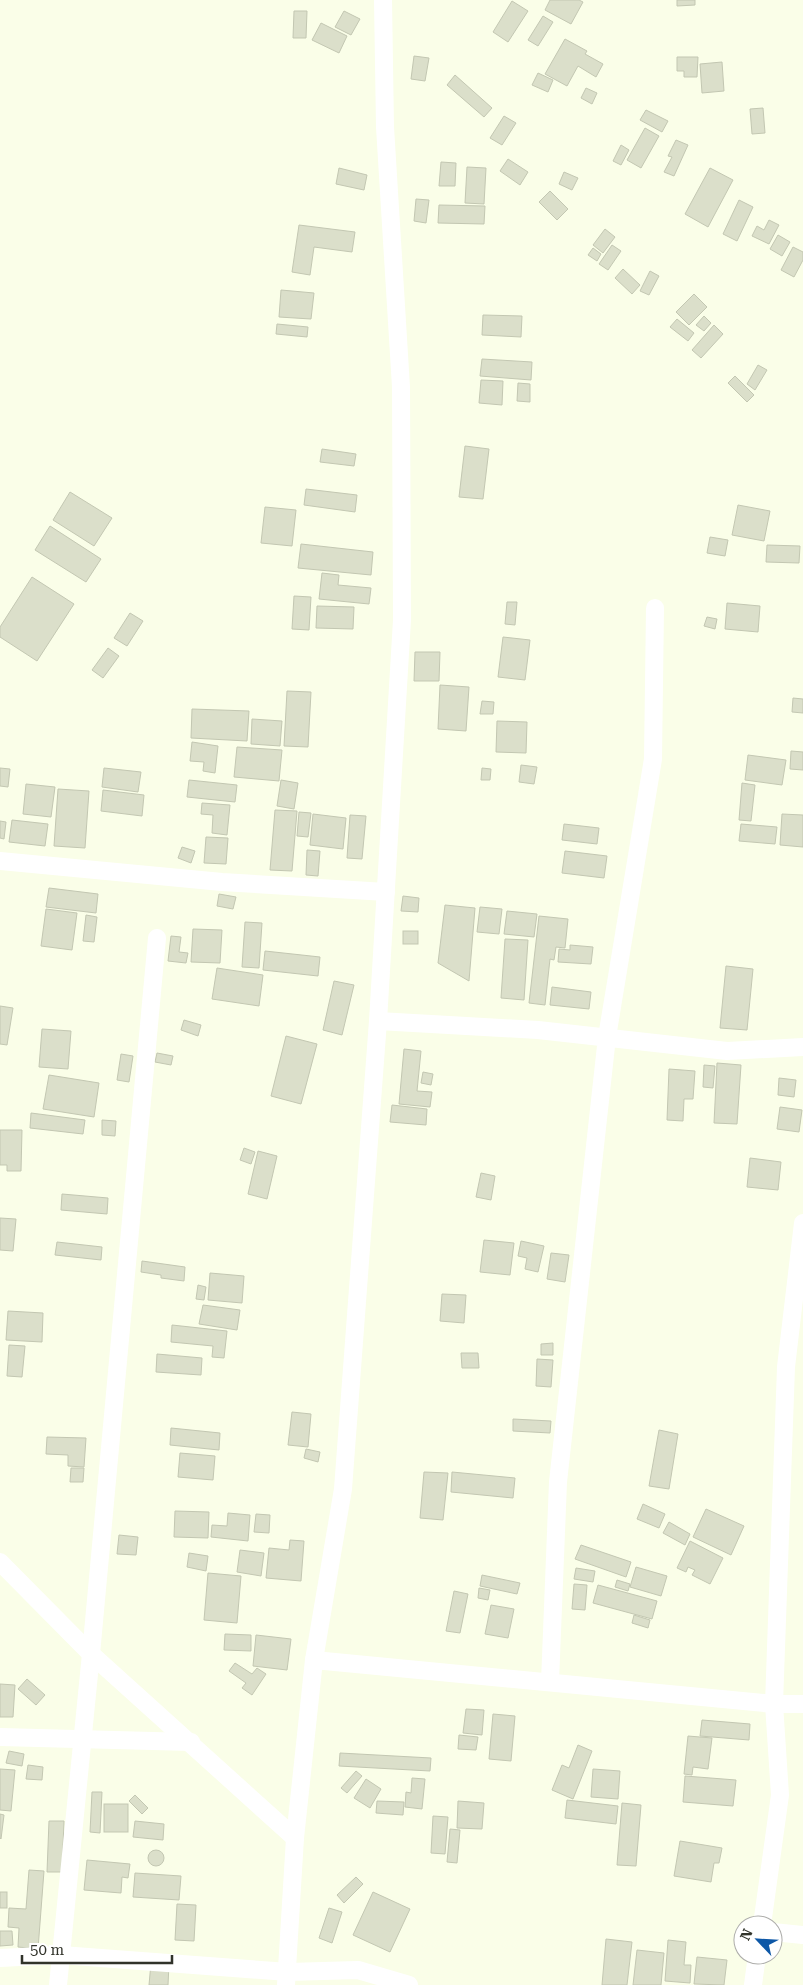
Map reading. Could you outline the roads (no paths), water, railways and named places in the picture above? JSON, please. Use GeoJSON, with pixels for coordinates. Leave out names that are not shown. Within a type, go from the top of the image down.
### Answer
{"type":"FeatureCollection","features":[{"type":"Feature","properties":{"kind":"street"},"geometry":{"type":"LineString","coordinates":[[287,1979],[295,1838],[314,1660],[343,1489],[378,1021],[402,620],[400,387],[385,127],[383,0]]}},
{"type":"Feature","properties":{"kind":"street"},"geometry":{"type":"LineString","coordinates":[[550,1682],[558,1482],[607,1037],[653,759],[655,608]]}},
{"type":"Feature","properties":{"kind":"street"},"geometry":{"type":"LineString","coordinates":[[0,860],[222,882],[386,892]]}},
{"type":"Feature","properties":{"kind":"street"},"geometry":{"type":"LineString","coordinates":[[58,1985],[91,1654],[157,938]]}},
{"type":"Feature","properties":{"kind":"street"},"geometry":{"type":"LineString","coordinates":[[378,1021],[538,1030],[727,1051],[803,1047]]}},
{"type":"Feature","properties":{"kind":"street"},"geometry":{"type":"LineString","coordinates":[[763,1915],[780,1795],[774,1704],[786,1367],[803,1223]]}},
{"type":"Feature","properties":{"kind":"street"},"geometry":{"type":"LineString","coordinates":[[0,1562],[91,1654],[191,1742],[295,1838]]}},
{"type":"Feature","properties":{"kind":"street"},"geometry":{"type":"LineString","coordinates":[[314,1660],[774,1704],[803,1704]]}},
{"type":"Feature","properties":{"kind":"street"},"geometry":{"type":"LineString","coordinates":[[0,1737],[191,1742]]}},
{"type":"Feature","properties":{"kind":"street"},"geometry":{"type":"LineString","coordinates":[[783,1933],[803,1935]]}},
{"type":"Feature","properties":{"kind":"street"},"geometry":{"type":"LineString","coordinates":[[0,1958],[61,1955],[287,1979],[358,1970],[409,1985]]}},
{"type":"Feature","properties":{"kind":"street"},"geometry":{"type":"LineString","coordinates":[[753,1985],[756,1965]]}}]}
